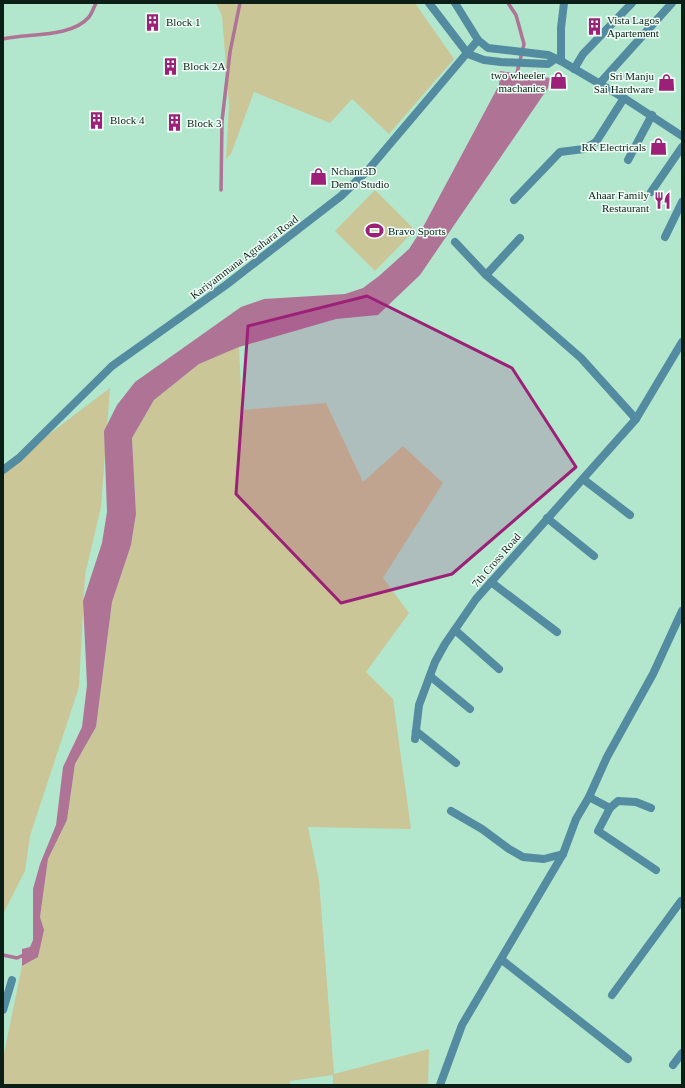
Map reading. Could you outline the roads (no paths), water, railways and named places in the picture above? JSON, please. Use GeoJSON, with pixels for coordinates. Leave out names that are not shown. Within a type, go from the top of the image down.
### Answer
{"type":"FeatureCollection","features":[{"type":"Feature","properties":{"kind":"street"},"geometry":{"type":"LineString","coordinates":[[429,3],[468,54],[484,60],[501,62],[553,60]]}},
{"type":"Feature","properties":{"kind":"street"},"geometry":{"type":"LineString","coordinates":[[454,3],[478,40],[488,48],[553,60],[574,69],[652,115],[682,136]]}},
{"type":"Feature","properties":{"kind":"street"},"geometry":{"type":"LineString","coordinates":[[553,60],[561,28],[564,3]]}},
{"type":"Feature","properties":{"kind":"street"},"geometry":{"type":"LineString","coordinates":[[574,69],[583,54],[632,3]]}},
{"type":"Feature","properties":{"kind":"street"},"geometry":{"type":"LineString","coordinates":[[600,83],[672,3]]}},
{"type":"Feature","properties":{"kind":"street","name":"Kariyammana Agrahara Road"},"geometry":{"type":"LineString","coordinates":[[3,470],[19,458],[112,366],[226,285],[341,196],[368,170],[468,54],[478,40]]}},
{"type":"Feature","properties":{"kind":"street"},"geometry":{"type":"LineString","coordinates":[[514,200],[560,152],[584,149],[596,142],[624,98]]}},
{"type":"Feature","properties":{"kind":"street"},"geometry":{"type":"LineString","coordinates":[[628,160],[652,115]]}},
{"type":"Feature","properties":{"kind":"street"},"geometry":{"type":"LineString","coordinates":[[651,192],[682,147]]}},
{"type":"Feature","properties":{"kind":"street"},"geometry":{"type":"LineString","coordinates":[[665,237],[682,202]]}},
{"type":"Feature","properties":{"kind":"street"},"geometry":{"type":"LineString","coordinates":[[486,275],[520,238]]}},
{"type":"Feature","properties":{"kind":"street"},"geometry":{"type":"LineString","coordinates":[[455,242],[486,275],[581,358],[636,419]]}},
{"type":"Feature","properties":{"kind":"street","name":"7th Cross Road"},"geometry":{"type":"LineString","coordinates":[[415,739],[419,705],[430,676],[445,644],[476,599],[636,419],[682,342]]}},
{"type":"Feature","properties":{"kind":"street"},"geometry":{"type":"LineString","coordinates":[[583,479],[630,515]]}},
{"type":"Feature","properties":{"kind":"street"},"geometry":{"type":"LineString","coordinates":[[547,518],[594,556]]}},
{"type":"Feature","properties":{"kind":"street"},"geometry":{"type":"LineString","coordinates":[[491,582],[557,632]]}},
{"type":"Feature","properties":{"kind":"street"},"geometry":{"type":"LineString","coordinates":[[440,1085],[462,1025],[502,960],[563,854],[576,819],[589,797],[607,757],[653,674],[682,611]]}},
{"type":"Feature","properties":{"kind":"street"},"geometry":{"type":"LineString","coordinates":[[455,630],[499,669]]}},
{"type":"Feature","properties":{"kind":"street"},"geometry":{"type":"LineString","coordinates":[[430,676],[470,709]]}},
{"type":"Feature","properties":{"kind":"street"},"geometry":{"type":"LineString","coordinates":[[416,730],[456,763]]}},
{"type":"Feature","properties":{"kind":"street"},"geometry":{"type":"LineString","coordinates":[[589,797],[610,808]]}},
{"type":"Feature","properties":{"kind":"street"},"geometry":{"type":"LineString","coordinates":[[651,808],[636,802],[618,801],[610,808],[598,830],[656,870]]}},
{"type":"Feature","properties":{"kind":"street"},"geometry":{"type":"LineString","coordinates":[[451,811],[482,829],[509,849],[523,857],[544,859],[563,854]]}},
{"type":"Feature","properties":{"kind":"street"},"geometry":{"type":"LineString","coordinates":[[612,995],[682,902]]}},
{"type":"Feature","properties":{"kind":"street"},"geometry":{"type":"LineString","coordinates":[[502,960],[628,1059]]}},
{"type":"Feature","properties":{"kind":"street"},"geometry":{"type":"LineString","coordinates":[[3,1010],[12,980]]}},
{"type":"Feature","properties":{"kind":"street"},"geometry":{"type":"LineString","coordinates":[[673,1065],[682,1053]]}},
{"type":"Feature","properties":{"kind":"waterway"},"geometry":{"type":"LineString","coordinates":[[3,39],[49,34],[71,28],[81,24],[89,17],[96,3]]}},
{"type":"Feature","properties":{"kind":"waterway"},"geometry":{"type":"LineString","coordinates":[[221,190],[222,121],[230,52],[240,3]]}},
{"type":"Feature","properties":{"kind":"waterway"},"geometry":{"type":"LineString","coordinates":[[508,3],[516,15],[524,44],[516,77]]}},
{"type":"Feature","properties":{"kind":"waterway"},"geometry":{"type":"LineString","coordinates":[[3,955],[17,958],[26,954]]}},
{"type":"Feature","properties":{"kind":"place","name":"Block 1"},"geometry":{"type":"Point","coordinates":[153,22]}},
{"type":"Feature","properties":{"kind":"place","name":"Vista Lagos Apartement"},"geometry":{"type":"Point","coordinates":[594,26]}},
{"type":"Feature","properties":{"kind":"place","name":"Block 2A"},"geometry":{"type":"Point","coordinates":[170,66]}},
{"type":"Feature","properties":{"kind":"place","name":"two wheeler machanics"},"geometry":{"type":"Point","coordinates":[558,81]}},
{"type":"Feature","properties":{"kind":"place","name":"Sri Manju Sai Hardware"},"geometry":{"type":"Point","coordinates":[667,82]}},
{"type":"Feature","properties":{"kind":"place","name":"Block 4"},"geometry":{"type":"Point","coordinates":[97,120]}},
{"type":"Feature","properties":{"kind":"place","name":"Block 3"},"geometry":{"type":"Point","coordinates":[174,123]}},
{"type":"Feature","properties":{"kind":"place","name":"RK Electricals"},"geometry":{"type":"Point","coordinates":[659,147]}},
{"type":"Feature","properties":{"kind":"place","name":"Nchant3D Demo Studio"},"geometry":{"type":"Point","coordinates":[318,177]}},
{"type":"Feature","properties":{"kind":"place","name":"Ahaar Family Restaurant"},"geometry":{"type":"Point","coordinates":[662,201]}},
{"type":"Feature","properties":{"kind":"place","name":"Bravo Sports"},"geometry":{"type":"Point","coordinates":[375,231]}}]}
